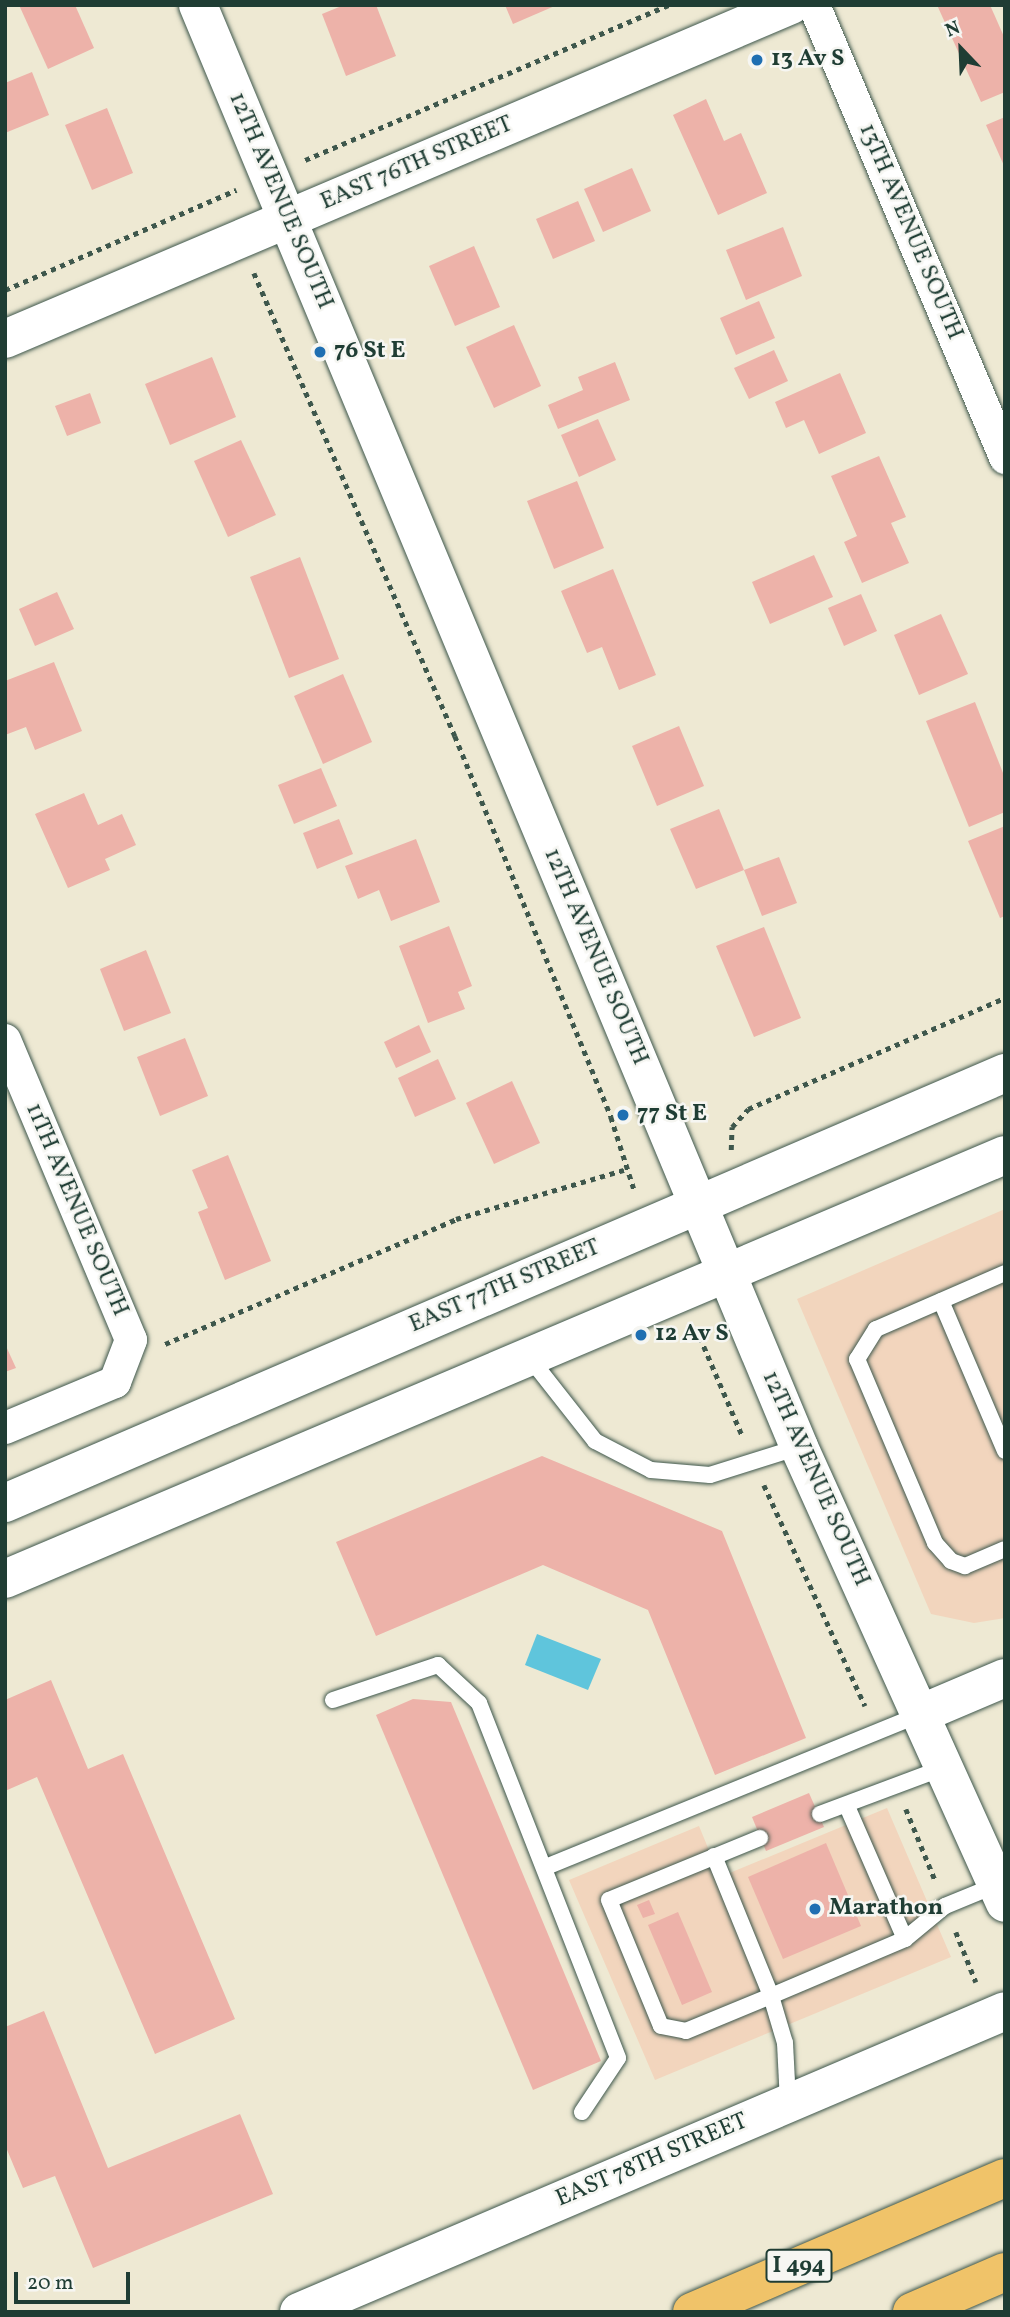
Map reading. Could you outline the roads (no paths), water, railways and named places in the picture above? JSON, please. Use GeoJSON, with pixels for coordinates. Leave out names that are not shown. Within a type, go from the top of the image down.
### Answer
{"type":"FeatureCollection","features":[{"type":"Feature","properties":{"kind":"highway","name":"I 494"},"geometry":{"type":"LineString","coordinates":[[692,2312],[1005,2178]]}},
{"type":"Feature","properties":{"kind":"highway"},"geometry":{"type":"LineString","coordinates":[[912,2312],[1005,2272]]}},
{"type":"Feature","properties":{"kind":"street","name":"12TH AVENUE SOUTH"},"geometry":{"type":"LineString","coordinates":[[198,5],[799,1447],[1000,1894]]}},
{"type":"Feature","properties":{"kind":"street","name":"EAST 76TH STREET"},"geometry":{"type":"LineString","coordinates":[[5,339],[791,5]]}},
{"type":"Feature","properties":{"kind":"street","name":"13TH AVENUE SOUTH"},"geometry":{"type":"LineString","coordinates":[[814,5],[1005,458]]}},
{"type":"Feature","properties":{"kind":"street","name":"11TH AVENUE SOUTH"},"geometry":{"type":"LineString","coordinates":[[5,1041],[131,1340],[115,1382],[5,1428]]}},
{"type":"Feature","properties":{"kind":"street","name":"EAST 77TH STREET"},"geometry":{"type":"LineString","coordinates":[[5,1503],[1005,1073]]}},
{"type":"Feature","properties":{"kind":"street"},"geometry":{"type":"LineString","coordinates":[[5,1579],[1005,1155]]}},
{"type":"Feature","properties":{"kind":"street"},"geometry":{"type":"LineString","coordinates":[[920,1714],[1005,1678]]}},
{"type":"Feature","properties":{"kind":"street","name":"EAST 78TH STREET"},"geometry":{"type":"LineString","coordinates":[[299,2312],[1005,2011]]}},
{"type":"Feature","properties":{"kind":"lane"},"geometry":{"type":"LineString","coordinates":[[1005,1273],[876,1328],[857,1359],[935,1543],[951,1561],[965,1566],[1005,1549]]}},
{"type":"Feature","properties":{"kind":"lane"},"geometry":{"type":"LineString","coordinates":[[941,1301],[1005,1451]]}},
{"type":"Feature","properties":{"kind":"lane"},"geometry":{"type":"LineString","coordinates":[[529,1356],[573,1419],[620,1457],[679,1475],[754,1463],[799,1447]]}},
{"type":"Feature","properties":{"kind":"lane"},"geometry":{"type":"LineString","coordinates":[[333,1700],[438,1665],[479,1703],[546,1867],[618,2058],[582,2112]]}},
{"type":"Feature","properties":{"kind":"lane"},"geometry":{"type":"LineString","coordinates":[[546,1867],[875,1729],[920,1714]]}},
{"type":"Feature","properties":{"kind":"lane"},"geometry":{"type":"LineString","coordinates":[[820,1814],[898,1789],[943,1768]]}},
{"type":"Feature","properties":{"kind":"lane"},"geometry":{"type":"LineString","coordinates":[[847,1806],[905,1938]]}},
{"type":"Feature","properties":{"kind":"lane"},"geometry":{"type":"LineString","coordinates":[[760,1838],[609,1900],[661,2026],[686,2031],[905,1938],[945,1906],[1000,1894]]}},
{"type":"Feature","properties":{"kind":"lane"},"geometry":{"type":"LineString","coordinates":[[714,1856],[771,1996],[785,2043],[788,2103]]}},
{"type":"Feature","properties":{"kind":"water"},"geometry":{"type":"Polygon","coordinates":[[[537,1634],[601,1659],[588,1690],[525,1665],[537,1634]]]}},
{"type":"Feature","properties":{"kind":"place","name":"13 Av S"},"geometry":{"type":"Point","coordinates":[757,60]}},
{"type":"Feature","properties":{"kind":"place","name":"76 St E"},"geometry":{"type":"Point","coordinates":[320,352]}},
{"type":"Feature","properties":{"kind":"place","name":"77 St E"},"geometry":{"type":"Point","coordinates":[623,1115]}},
{"type":"Feature","properties":{"kind":"place","name":"12 Av S"},"geometry":{"type":"Point","coordinates":[641,1335]}},
{"type":"Feature","properties":{"kind":"place","name":"Marathon"},"geometry":{"type":"Point","coordinates":[815,1909]}}]}
